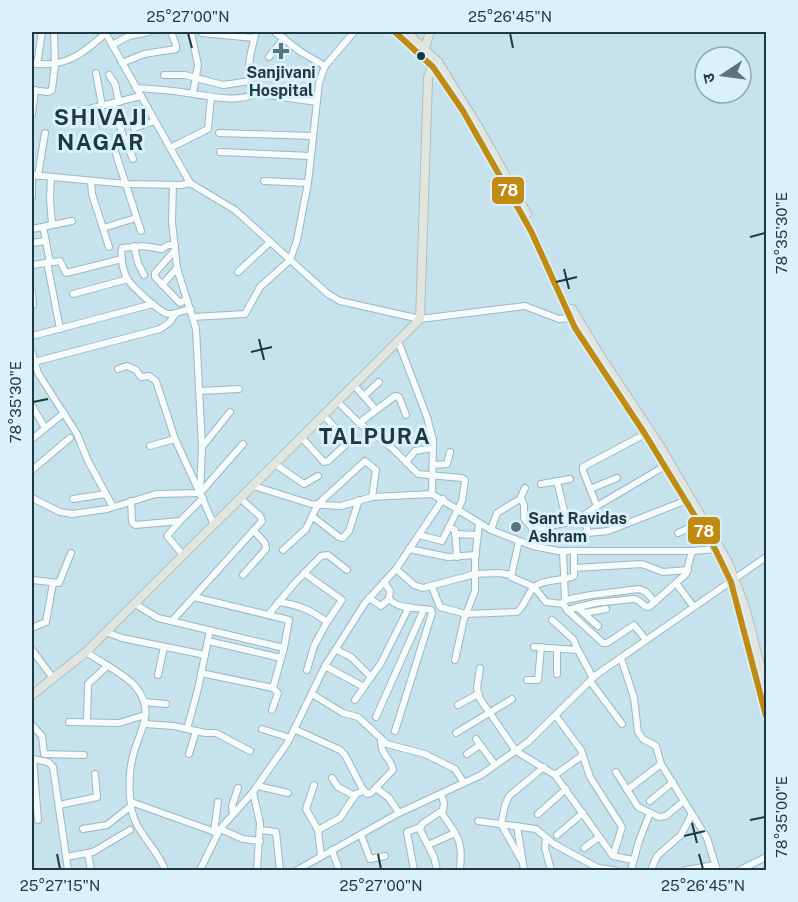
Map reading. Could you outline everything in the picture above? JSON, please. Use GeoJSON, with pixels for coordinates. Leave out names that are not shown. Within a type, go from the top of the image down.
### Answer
{"type":"FeatureCollection","features":[{"type":"Feature","properties":{"kind":"main road"},"geometry":{"type":"LineString","coordinates":[[395,32],[423,52]]}},
{"type":"Feature","properties":{"kind":"main road"},"geometry":{"type":"LineString","coordinates":[[406,32],[436,64],[479,128],[536,231],[573,318],[648,433],[718,549],[734,580],[766,689]]}},
{"type":"Feature","properties":{"kind":"main road"},"geometry":{"type":"LineString","coordinates":[[423,52],[430,32]]}},
{"type":"Feature","properties":{"kind":"main road"},"geometry":{"type":"LineString","coordinates":[[32,695],[86,652],[420,319],[428,78],[436,64]]}},
{"type":"Feature","properties":{"kind":"main road"},"geometry":{"type":"LineString","coordinates":[[648,433],[665,466],[702,522]]}},
{"type":"Feature","properties":{"kind":"main road"},"geometry":{"type":"LineString","coordinates":[[734,580],[766,716]]}},
{"type":"Feature","properties":{"kind":"street"},"geometry":{"type":"LineString","coordinates":[[42,32],[34,63],[55,65],[69,60],[106,32],[190,183],[235,210],[328,294],[340,301],[420,319],[521,306],[559,319],[573,318]]}},
{"type":"Feature","properties":{"kind":"street"},"geometry":{"type":"LineString","coordinates":[[32,114],[33,90],[51,92],[55,65],[54,32]]}},
{"type":"Feature","properties":{"kind":"street"},"geometry":{"type":"LineString","coordinates":[[112,45],[129,36],[149,32]]}},
{"type":"Feature","properties":{"kind":"street"},"geometry":{"type":"LineString","coordinates":[[122,63],[144,54],[176,49],[171,32]]}},
{"type":"Feature","properties":{"kind":"street"},"geometry":{"type":"LineString","coordinates":[[191,32],[197,58],[196,79],[192,93]]}},
{"type":"Feature","properties":{"kind":"street"},"geometry":{"type":"LineString","coordinates":[[275,32],[301,52],[325,66]]}},
{"type":"Feature","properties":{"kind":"street"},"geometry":{"type":"LineString","coordinates":[[193,317],[245,314],[260,287],[290,260],[297,240],[308,183],[316,102],[325,66],[354,32]]}},
{"type":"Feature","properties":{"kind":"street"},"geometry":{"type":"LineString","coordinates":[[202,33],[255,35],[249,60],[250,81],[252,90],[256,94]]}},
{"type":"Feature","properties":{"kind":"street"},"geometry":{"type":"LineString","coordinates":[[269,57],[284,38]]}},
{"type":"Feature","properties":{"kind":"street"},"geometry":{"type":"LineString","coordinates":[[32,48],[39,50]]}},
{"type":"Feature","properties":{"kind":"street"},"geometry":{"type":"LineString","coordinates":[[96,73],[102,106]]}},
{"type":"Feature","properties":{"kind":"street"},"geometry":{"type":"LineString","coordinates":[[109,75],[115,84],[122,134],[133,159]]}},
{"type":"Feature","properties":{"kind":"street"},"geometry":{"type":"LineString","coordinates":[[164,75],[185,75],[223,85],[250,81]]}},
{"type":"Feature","properties":{"kind":"street"},"geometry":{"type":"LineString","coordinates":[[136,88],[211,97],[242,98],[256,94],[316,102]]}},
{"type":"Feature","properties":{"kind":"street"},"geometry":{"type":"LineString","coordinates":[[74,113],[141,96]]}},
{"type":"Feature","properties":{"kind":"street"},"geometry":{"type":"LineString","coordinates":[[170,148],[208,129],[211,97]]}},
{"type":"Feature","properties":{"kind":"street"},"geometry":{"type":"LineString","coordinates":[[134,128],[155,121]]}},
{"type":"Feature","properties":{"kind":"street"},"geometry":{"type":"LineString","coordinates":[[32,196],[34,177],[45,133]]}},
{"type":"Feature","properties":{"kind":"street"},"geometry":{"type":"LineString","coordinates":[[219,133],[313,136]]}},
{"type":"Feature","properties":{"kind":"street"},"geometry":{"type":"LineString","coordinates":[[114,148],[141,231]]}},
{"type":"Feature","properties":{"kind":"street"},"geometry":{"type":"LineString","coordinates":[[220,152],[311,156]]}},
{"type":"Feature","properties":{"kind":"street"},"geometry":{"type":"LineString","coordinates":[[34,177],[127,184],[190,183]]}},
{"type":"Feature","properties":{"kind":"street"},"geometry":{"type":"LineString","coordinates":[[51,177],[52,225]]}},
{"type":"Feature","properties":{"kind":"street"},"geometry":{"type":"LineString","coordinates":[[91,181],[92,194],[109,248]]}},
{"type":"Feature","properties":{"kind":"street"},"geometry":{"type":"LineString","coordinates":[[264,181],[308,183]]}},
{"type":"Feature","properties":{"kind":"street"},"geometry":{"type":"LineString","coordinates":[[173,185],[172,213],[177,268],[193,317],[200,391],[201,495]]}},
{"type":"Feature","properties":{"kind":"street"},"geometry":{"type":"LineString","coordinates":[[103,228],[136,218]]}},
{"type":"Feature","properties":{"kind":"street"},"geometry":{"type":"LineString","coordinates":[[32,229],[72,220]]}},
{"type":"Feature","properties":{"kind":"street"},"geometry":{"type":"LineString","coordinates":[[43,227],[60,329]]}},
{"type":"Feature","properties":{"kind":"street"},"geometry":{"type":"LineString","coordinates":[[32,243],[46,241]]}},
{"type":"Feature","properties":{"kind":"street"},"geometry":{"type":"LineString","coordinates":[[238,272],[270,242]]}},
{"type":"Feature","properties":{"kind":"street"},"geometry":{"type":"LineString","coordinates":[[175,247],[168,245],[162,249],[134,246],[122,248],[122,259],[128,279],[153,304],[168,314],[191,309]]}},
{"type":"Feature","properties":{"kind":"street"},"geometry":{"type":"LineString","coordinates":[[134,246],[144,275]]}},
{"type":"Feature","properties":{"kind":"street"},"geometry":{"type":"LineString","coordinates":[[175,247],[155,273],[155,279],[180,303],[187,298]]}},
{"type":"Feature","properties":{"kind":"street"},"geometry":{"type":"LineString","coordinates":[[32,265],[60,261],[66,273],[122,259]]}},
{"type":"Feature","properties":{"kind":"street"},"geometry":{"type":"LineString","coordinates":[[162,285],[177,268]]}},
{"type":"Feature","properties":{"kind":"street"},"geometry":{"type":"LineString","coordinates":[[73,294],[128,279]]}},
{"type":"Feature","properties":{"kind":"street"},"geometry":{"type":"LineString","coordinates":[[32,292],[33,305]]}},
{"type":"Feature","properties":{"kind":"street"},"geometry":{"type":"LineString","coordinates":[[32,336],[153,304]]}},
{"type":"Feature","properties":{"kind":"street"},"geometry":{"type":"LineString","coordinates":[[34,362],[160,329],[169,323],[176,313]]}},
{"type":"Feature","properties":{"kind":"street"},"geometry":{"type":"LineString","coordinates":[[398,340],[427,417],[433,448],[432,494]]}},
{"type":"Feature","properties":{"kind":"street"},"geometry":{"type":"LineString","coordinates":[[32,352],[42,380],[77,434],[88,461],[113,507]]}},
{"type":"Feature","properties":{"kind":"street"},"geometry":{"type":"LineString","coordinates":[[118,369],[127,366],[136,370],[139,376],[149,376],[156,381],[175,439],[214,525]]}},
{"type":"Feature","properties":{"kind":"street"},"geometry":{"type":"LineString","coordinates":[[364,396],[379,382]]}},
{"type":"Feature","properties":{"kind":"street"},"geometry":{"type":"LineString","coordinates":[[353,384],[376,410]]}},
{"type":"Feature","properties":{"kind":"street"},"geometry":{"type":"LineString","coordinates":[[200,391],[239,388]]}},
{"type":"Feature","properties":{"kind":"street"},"geometry":{"type":"LineString","coordinates":[[359,423],[397,396],[406,415]]}},
{"type":"Feature","properties":{"kind":"street"},"geometry":{"type":"LineString","coordinates":[[337,400],[359,423],[391,447],[418,474],[465,480],[463,497],[442,541],[419,535]]}},
{"type":"Feature","properties":{"kind":"street"},"geometry":{"type":"LineString","coordinates":[[32,406],[45,428]]}},
{"type":"Feature","properties":{"kind":"street"},"geometry":{"type":"LineString","coordinates":[[202,447],[230,412]]}},
{"type":"Feature","properties":{"kind":"street"},"geometry":{"type":"LineString","coordinates":[[32,439],[64,413]]}},
{"type":"Feature","properties":{"kind":"street"},"geometry":{"type":"LineString","coordinates":[[301,437],[324,462],[351,440],[323,415]]}},
{"type":"Feature","properties":{"kind":"street"},"geometry":{"type":"LineString","coordinates":[[597,506],[583,467],[648,433]]}},
{"type":"Feature","properties":{"kind":"street"},"geometry":{"type":"LineString","coordinates":[[32,470],[70,438]]}},
{"type":"Feature","properties":{"kind":"street"},"geometry":{"type":"LineString","coordinates":[[150,446],[175,439]]}},
{"type":"Feature","properties":{"kind":"street"},"geometry":{"type":"LineString","coordinates":[[183,555],[167,536],[243,444]]}},
{"type":"Feature","properties":{"kind":"street"},"geometry":{"type":"LineString","coordinates":[[406,462],[415,451],[433,448]]}},
{"type":"Feature","properties":{"kind":"street"},"geometry":{"type":"LineString","coordinates":[[433,465],[447,464],[450,452]]}},
{"type":"Feature","properties":{"kind":"street"},"geometry":{"type":"LineString","coordinates":[[283,550],[306,529],[318,504],[365,461],[376,470],[372,497]]}},
{"type":"Feature","properties":{"kind":"street"},"geometry":{"type":"LineString","coordinates":[[275,464],[304,484],[318,476]]}},
{"type":"Feature","properties":{"kind":"street"},"geometry":{"type":"LineString","coordinates":[[533,529],[576,521],[665,466]]}},
{"type":"Feature","properties":{"kind":"street"},"geometry":{"type":"LineString","coordinates":[[590,489],[617,478]]}},
{"type":"Feature","properties":{"kind":"street"},"geometry":{"type":"LineString","coordinates":[[541,484],[570,479]]}},
{"type":"Feature","properties":{"kind":"street"},"geometry":{"type":"LineString","coordinates":[[557,481],[567,523]]}},
{"type":"Feature","properties":{"kind":"street"},"geometry":{"type":"LineString","coordinates":[[254,486],[318,504],[341,506],[372,497],[432,494],[491,530],[530,545],[563,551],[718,549]]}},
{"type":"Feature","properties":{"kind":"street"},"geometry":{"type":"LineString","coordinates":[[491,530],[497,513],[521,498],[525,488]]}},
{"type":"Feature","properties":{"kind":"street"},"geometry":{"type":"LineString","coordinates":[[73,499],[106,494]]}},
{"type":"Feature","properties":{"kind":"street"},"geometry":{"type":"LineString","coordinates":[[32,498],[66,514],[113,507],[156,494],[201,495]]}},
{"type":"Feature","properties":{"kind":"street"},"geometry":{"type":"LineString","coordinates":[[521,498],[524,505],[524,518],[533,529],[530,545]]}},
{"type":"Feature","properties":{"kind":"street"},"geometry":{"type":"LineString","coordinates":[[172,621],[261,523],[262,518],[241,499]]}},
{"type":"Feature","properties":{"kind":"street"},"geometry":{"type":"LineString","coordinates":[[312,516],[343,538],[349,531],[359,500]]}},
{"type":"Feature","properties":{"kind":"street"},"geometry":{"type":"LineString","coordinates":[[200,870],[217,831],[258,786],[290,738],[326,666],[369,598],[396,569],[443,500]]}},
{"type":"Feature","properties":{"kind":"street"},"geometry":{"type":"LineString","coordinates":[[584,516],[588,533],[603,532],[687,500]]}},
{"type":"Feature","properties":{"kind":"street"},"geometry":{"type":"LineString","coordinates":[[131,501],[133,524],[180,520]]}},
{"type":"Feature","properties":{"kind":"street"},"geometry":{"type":"LineString","coordinates":[[678,532],[702,522]]}},
{"type":"Feature","properties":{"kind":"street"},"geometry":{"type":"LineString","coordinates":[[455,660],[466,614],[475,591],[479,523]]}},
{"type":"Feature","properties":{"kind":"street"},"geometry":{"type":"LineString","coordinates":[[449,527],[454,529],[457,557]]}},
{"type":"Feature","properties":{"kind":"street"},"geometry":{"type":"LineString","coordinates":[[243,574],[266,549],[265,543],[254,531]]}},
{"type":"Feature","properties":{"kind":"street"},"geometry":{"type":"LineString","coordinates":[[455,534],[478,534]]}},
{"type":"Feature","properties":{"kind":"street"},"geometry":{"type":"LineString","coordinates":[[511,575],[519,541]]}},
{"type":"Feature","properties":{"kind":"street"},"geometry":{"type":"LineString","coordinates":[[409,549],[440,556],[476,555]]}},
{"type":"Feature","properties":{"kind":"street"},"geometry":{"type":"LineString","coordinates":[[563,551],[565,605],[603,643],[607,644],[634,625],[646,640]]}},
{"type":"Feature","properties":{"kind":"street"},"geometry":{"type":"LineString","coordinates":[[432,587],[440,607],[466,614],[517,612],[523,607],[534,587],[574,576],[574,551]]}},
{"type":"Feature","properties":{"kind":"street"},"geometry":{"type":"LineString","coordinates":[[396,569],[418,587],[432,587],[475,574],[499,573],[511,575],[513,579],[534,587],[546,602],[577,607],[603,601],[636,598],[647,608],[688,570],[692,551]]}},
{"type":"Feature","properties":{"kind":"street"},"geometry":{"type":"LineString","coordinates":[[32,580],[53,583],[61,581],[71,553]]}},
{"type":"Feature","properties":{"kind":"street"},"geometry":{"type":"LineString","coordinates":[[268,615],[304,573],[324,555],[328,555],[347,570]]}},
{"type":"Feature","properties":{"kind":"street"},"geometry":{"type":"LineString","coordinates":[[297,870],[399,813],[464,783],[516,751],[556,716],[591,680],[693,606],[766,557]]}},
{"type":"Feature","properties":{"kind":"street"},"geometry":{"type":"LineString","coordinates":[[574,568],[642,564],[663,572],[688,570]]}},
{"type":"Feature","properties":{"kind":"street"},"geometry":{"type":"LineString","coordinates":[[304,573],[342,600],[314,646],[307,670]]}},
{"type":"Feature","properties":{"kind":"street"},"geometry":{"type":"LineString","coordinates":[[369,598],[381,606],[389,599],[390,591],[384,582]]}},
{"type":"Feature","properties":{"kind":"street"},"geometry":{"type":"LineString","coordinates":[[32,628],[47,620],[53,583]]}},
{"type":"Feature","properties":{"kind":"street"},"geometry":{"type":"LineString","coordinates":[[676,583],[693,606]]}},
{"type":"Feature","properties":{"kind":"street"},"geometry":{"type":"LineString","coordinates":[[565,605],[591,595],[639,589],[646,592],[655,602]]}},
{"type":"Feature","properties":{"kind":"street"},"geometry":{"type":"LineString","coordinates":[[194,597],[289,620],[273,688]]}},
{"type":"Feature","properties":{"kind":"street"},"geometry":{"type":"LineString","coordinates":[[389,599],[398,606],[431,610],[432,616],[395,731]]}},
{"type":"Feature","properties":{"kind":"street"},"geometry":{"type":"LineString","coordinates":[[279,602],[311,610],[327,622]]}},
{"type":"Feature","properties":{"kind":"street"},"geometry":{"type":"LineString","coordinates":[[135,604],[158,618],[284,648]]}},
{"type":"Feature","properties":{"kind":"street"},"geometry":{"type":"LineString","coordinates":[[356,700],[381,663],[409,607]]}},
{"type":"Feature","properties":{"kind":"street"},"geometry":{"type":"LineString","coordinates":[[577,607],[598,626]]}},
{"type":"Feature","properties":{"kind":"street"},"geometry":{"type":"LineString","coordinates":[[376,717],[424,609]]}},
{"type":"Feature","properties":{"kind":"street"},"geometry":{"type":"LineString","coordinates":[[584,613],[606,609]]}},
{"type":"Feature","properties":{"kind":"street"},"geometry":{"type":"LineString","coordinates":[[552,620],[573,639],[591,680],[622,724]]}},
{"type":"Feature","properties":{"kind":"street"},"geometry":{"type":"LineString","coordinates":[[187,729],[210,630]]}},
{"type":"Feature","properties":{"kind":"street"},"geometry":{"type":"LineString","coordinates":[[106,632],[122,638],[205,655]]}},
{"type":"Feature","properties":{"kind":"street"},"geometry":{"type":"LineString","coordinates":[[208,641],[281,658]]}},
{"type":"Feature","properties":{"kind":"street"},"geometry":{"type":"LineString","coordinates":[[158,675],[164,647]]}},
{"type":"Feature","properties":{"kind":"street"},"geometry":{"type":"LineString","coordinates":[[534,647],[578,650]]}},
{"type":"Feature","properties":{"kind":"street"},"geometry":{"type":"LineString","coordinates":[[527,680],[538,680],[542,647]]}},
{"type":"Feature","properties":{"kind":"street"},"geometry":{"type":"LineString","coordinates":[[557,649],[557,674]]}},
{"type":"Feature","properties":{"kind":"street"},"geometry":{"type":"LineString","coordinates":[[32,650],[53,678]]}},
{"type":"Feature","properties":{"kind":"street"},"geometry":{"type":"LineString","coordinates":[[337,650],[351,657],[371,677]]}},
{"type":"Feature","properties":{"kind":"street"},"geometry":{"type":"LineString","coordinates":[[86,652],[133,684],[145,702],[145,724],[132,758],[131,804],[136,826],[157,852],[165,870]]}},
{"type":"Feature","properties":{"kind":"street"},"geometry":{"type":"LineString","coordinates":[[621,658],[632,692],[638,732],[644,739],[656,746],[661,764],[707,838],[716,868],[686,870]]}},
{"type":"Feature","properties":{"kind":"street"},"geometry":{"type":"LineString","coordinates":[[87,722],[88,684],[107,666]]}},
{"type":"Feature","properties":{"kind":"street"},"geometry":{"type":"LineString","coordinates":[[326,666],[364,687]]}},
{"type":"Feature","properties":{"kind":"street"},"geometry":{"type":"LineString","coordinates":[[480,668],[478,694],[516,751],[555,775],[614,856],[633,860]]}},
{"type":"Feature","properties":{"kind":"street"},"geometry":{"type":"LineString","coordinates":[[201,673],[273,688],[278,693],[272,710]]}},
{"type":"Feature","properties":{"kind":"street"},"geometry":{"type":"LineString","coordinates":[[312,694],[343,713],[358,717],[387,744],[431,757],[455,769],[464,783]]}},
{"type":"Feature","properties":{"kind":"street"},"geometry":{"type":"LineString","coordinates":[[458,705],[478,694]]}},
{"type":"Feature","properties":{"kind":"street"},"geometry":{"type":"LineString","coordinates":[[456,733],[512,699]]}},
{"type":"Feature","properties":{"kind":"street"},"geometry":{"type":"LineString","coordinates":[[145,702],[166,704]]}},
{"type":"Feature","properties":{"kind":"street"},"geometry":{"type":"LineString","coordinates":[[69,722],[119,723],[145,715]]}},
{"type":"Feature","properties":{"kind":"street"},"geometry":{"type":"LineString","coordinates":[[556,716],[582,755],[590,777],[622,827],[614,856]]}},
{"type":"Feature","properties":{"kind":"street"},"geometry":{"type":"LineString","coordinates":[[32,724],[42,736],[44,754],[84,755]]}},
{"type":"Feature","properties":{"kind":"street"},"geometry":{"type":"LineString","coordinates":[[145,724],[216,733],[250,751]]}},
{"type":"Feature","properties":{"kind":"street"},"geometry":{"type":"LineString","coordinates":[[262,729],[290,738]]}},
{"type":"Feature","properties":{"kind":"street"},"geometry":{"type":"LineString","coordinates":[[294,729],[345,754],[363,791]]}},
{"type":"Feature","properties":{"kind":"street"},"geometry":{"type":"LineString","coordinates":[[189,754],[196,731]]}},
{"type":"Feature","properties":{"kind":"street"},"geometry":{"type":"LineString","coordinates":[[318,830],[340,818],[358,792],[363,791],[370,794],[393,770],[392,764],[381,749],[381,739]]}},
{"type":"Feature","properties":{"kind":"street"},"geometry":{"type":"LineString","coordinates":[[467,754],[478,742],[495,765]]}},
{"type":"Feature","properties":{"kind":"street"},"geometry":{"type":"LineString","coordinates":[[555,775],[582,755]]}},
{"type":"Feature","properties":{"kind":"street"},"geometry":{"type":"LineString","coordinates":[[38,820],[32,759],[51,764],[68,870]]}},
{"type":"Feature","properties":{"kind":"street"},"geometry":{"type":"LineString","coordinates":[[627,790],[661,764]]}},
{"type":"Feature","properties":{"kind":"street"},"geometry":{"type":"LineString","coordinates":[[522,861],[501,824],[505,805],[509,796],[544,767]]}},
{"type":"Feature","properties":{"kind":"street"},"geometry":{"type":"LineString","coordinates":[[616,772],[638,807],[650,813],[664,817],[684,801]]}},
{"type":"Feature","properties":{"kind":"street"},"geometry":{"type":"LineString","coordinates":[[58,805],[97,797],[95,774]]}},
{"type":"Feature","properties":{"kind":"street"},"geometry":{"type":"LineString","coordinates":[[332,778],[338,787],[355,796]]}},
{"type":"Feature","properties":{"kind":"street"},"geometry":{"type":"LineString","coordinates":[[650,801],[672,782]]}},
{"type":"Feature","properties":{"kind":"street"},"geometry":{"type":"LineString","coordinates":[[314,785],[306,809],[318,830],[321,855]]}},
{"type":"Feature","properties":{"kind":"street"},"geometry":{"type":"LineString","coordinates":[[258,786],[288,793]]}},
{"type":"Feature","properties":{"kind":"street"},"geometry":{"type":"LineString","coordinates":[[233,814],[232,806],[238,788]]}},
{"type":"Feature","properties":{"kind":"street"},"geometry":{"type":"LineString","coordinates":[[376,788],[389,798],[399,813]]}},
{"type":"Feature","properties":{"kind":"street"},"geometry":{"type":"LineString","coordinates":[[538,814],[566,789]]}},
{"type":"Feature","properties":{"kind":"street"},"geometry":{"type":"LineString","coordinates":[[253,792],[261,830],[257,870]]}},
{"type":"Feature","properties":{"kind":"street"},"geometry":{"type":"LineString","coordinates":[[414,870],[407,832],[420,827],[441,812],[445,807],[441,794]]}},
{"type":"Feature","properties":{"kind":"street"},"geometry":{"type":"LineString","coordinates":[[217,831],[218,802]]}},
{"type":"Feature","properties":{"kind":"street"},"geometry":{"type":"LineString","coordinates":[[83,829],[107,825],[131,804]]}},
{"type":"Feature","properties":{"kind":"street"},"geometry":{"type":"LineString","coordinates":[[131,804],[237,837],[260,841]]}},
{"type":"Feature","properties":{"kind":"street"},"geometry":{"type":"LineString","coordinates":[[441,812],[461,845],[460,870]]}},
{"type":"Feature","properties":{"kind":"street"},"geometry":{"type":"LineString","coordinates":[[557,834],[582,813]]}},
{"type":"Feature","properties":{"kind":"street"},"geometry":{"type":"LineString","coordinates":[[631,870],[650,813]]}},
{"type":"Feature","properties":{"kind":"street"},"geometry":{"type":"LineString","coordinates":[[661,870],[652,869],[657,856],[681,836],[692,814]]}},
{"type":"Feature","properties":{"kind":"street"},"geometry":{"type":"LineString","coordinates":[[478,821],[536,829],[546,838],[598,868],[614,870]]}},
{"type":"Feature","properties":{"kind":"street"},"geometry":{"type":"LineString","coordinates":[[517,826],[524,870]]}},
{"type":"Feature","properties":{"kind":"street"},"geometry":{"type":"LineString","coordinates":[[420,827],[434,858],[436,870]]}},
{"type":"Feature","properties":{"kind":"street"},"geometry":{"type":"LineString","coordinates":[[261,830],[276,832],[280,870]]}},
{"type":"Feature","properties":{"kind":"street"},"geometry":{"type":"LineString","coordinates":[[66,857],[88,854],[130,831]]}},
{"type":"Feature","properties":{"kind":"street"},"geometry":{"type":"LineString","coordinates":[[428,845],[455,833]]}},
{"type":"Feature","properties":{"kind":"street"},"geometry":{"type":"LineString","coordinates":[[360,836],[370,859],[385,856]]}},
{"type":"Feature","properties":{"kind":"street"},"geometry":{"type":"LineString","coordinates":[[584,848],[599,837]]}},
{"type":"Feature","properties":{"kind":"street"},"geometry":{"type":"LineString","coordinates":[[546,838],[545,848],[551,870]]}},
{"type":"Feature","properties":{"kind":"street"},"geometry":{"type":"LineString","coordinates":[[332,850],[339,870]]}},
{"type":"Feature","properties":{"kind":"street"},"geometry":{"type":"LineString","coordinates":[[88,854],[91,870]]}},
{"type":"Feature","properties":{"kind":"street"},"geometry":{"type":"LineString","coordinates":[[740,870],[766,857]]}},
{"type":"Feature","properties":{"kind":"transit line","name":"78"},"geometry":{"type":"LineString","coordinates":[[395,32],[433,67],[463,111],[531,231],[575,328],[645,434],[715,549],[731,582],[766,716]]}},
{"type":"Feature","properties":{"kind":"place","name":"Sanjivani Hospital"},"geometry":{"type":"Point","coordinates":[281,51]}},
{"type":"Feature","properties":{"kind":"place","name":"Sant Ravidas Ashram"},"geometry":{"type":"Point","coordinates":[516,527]}},
{"type":"Feature","properties":{"kind":"district","name":"SHIVAJI NAGAR"},"geometry":{"type":"Point","coordinates":[101,130]}},
{"type":"Feature","properties":{"kind":"district","name":"TALPURA"},"geometry":{"type":"Point","coordinates":[375,436]}}]}
